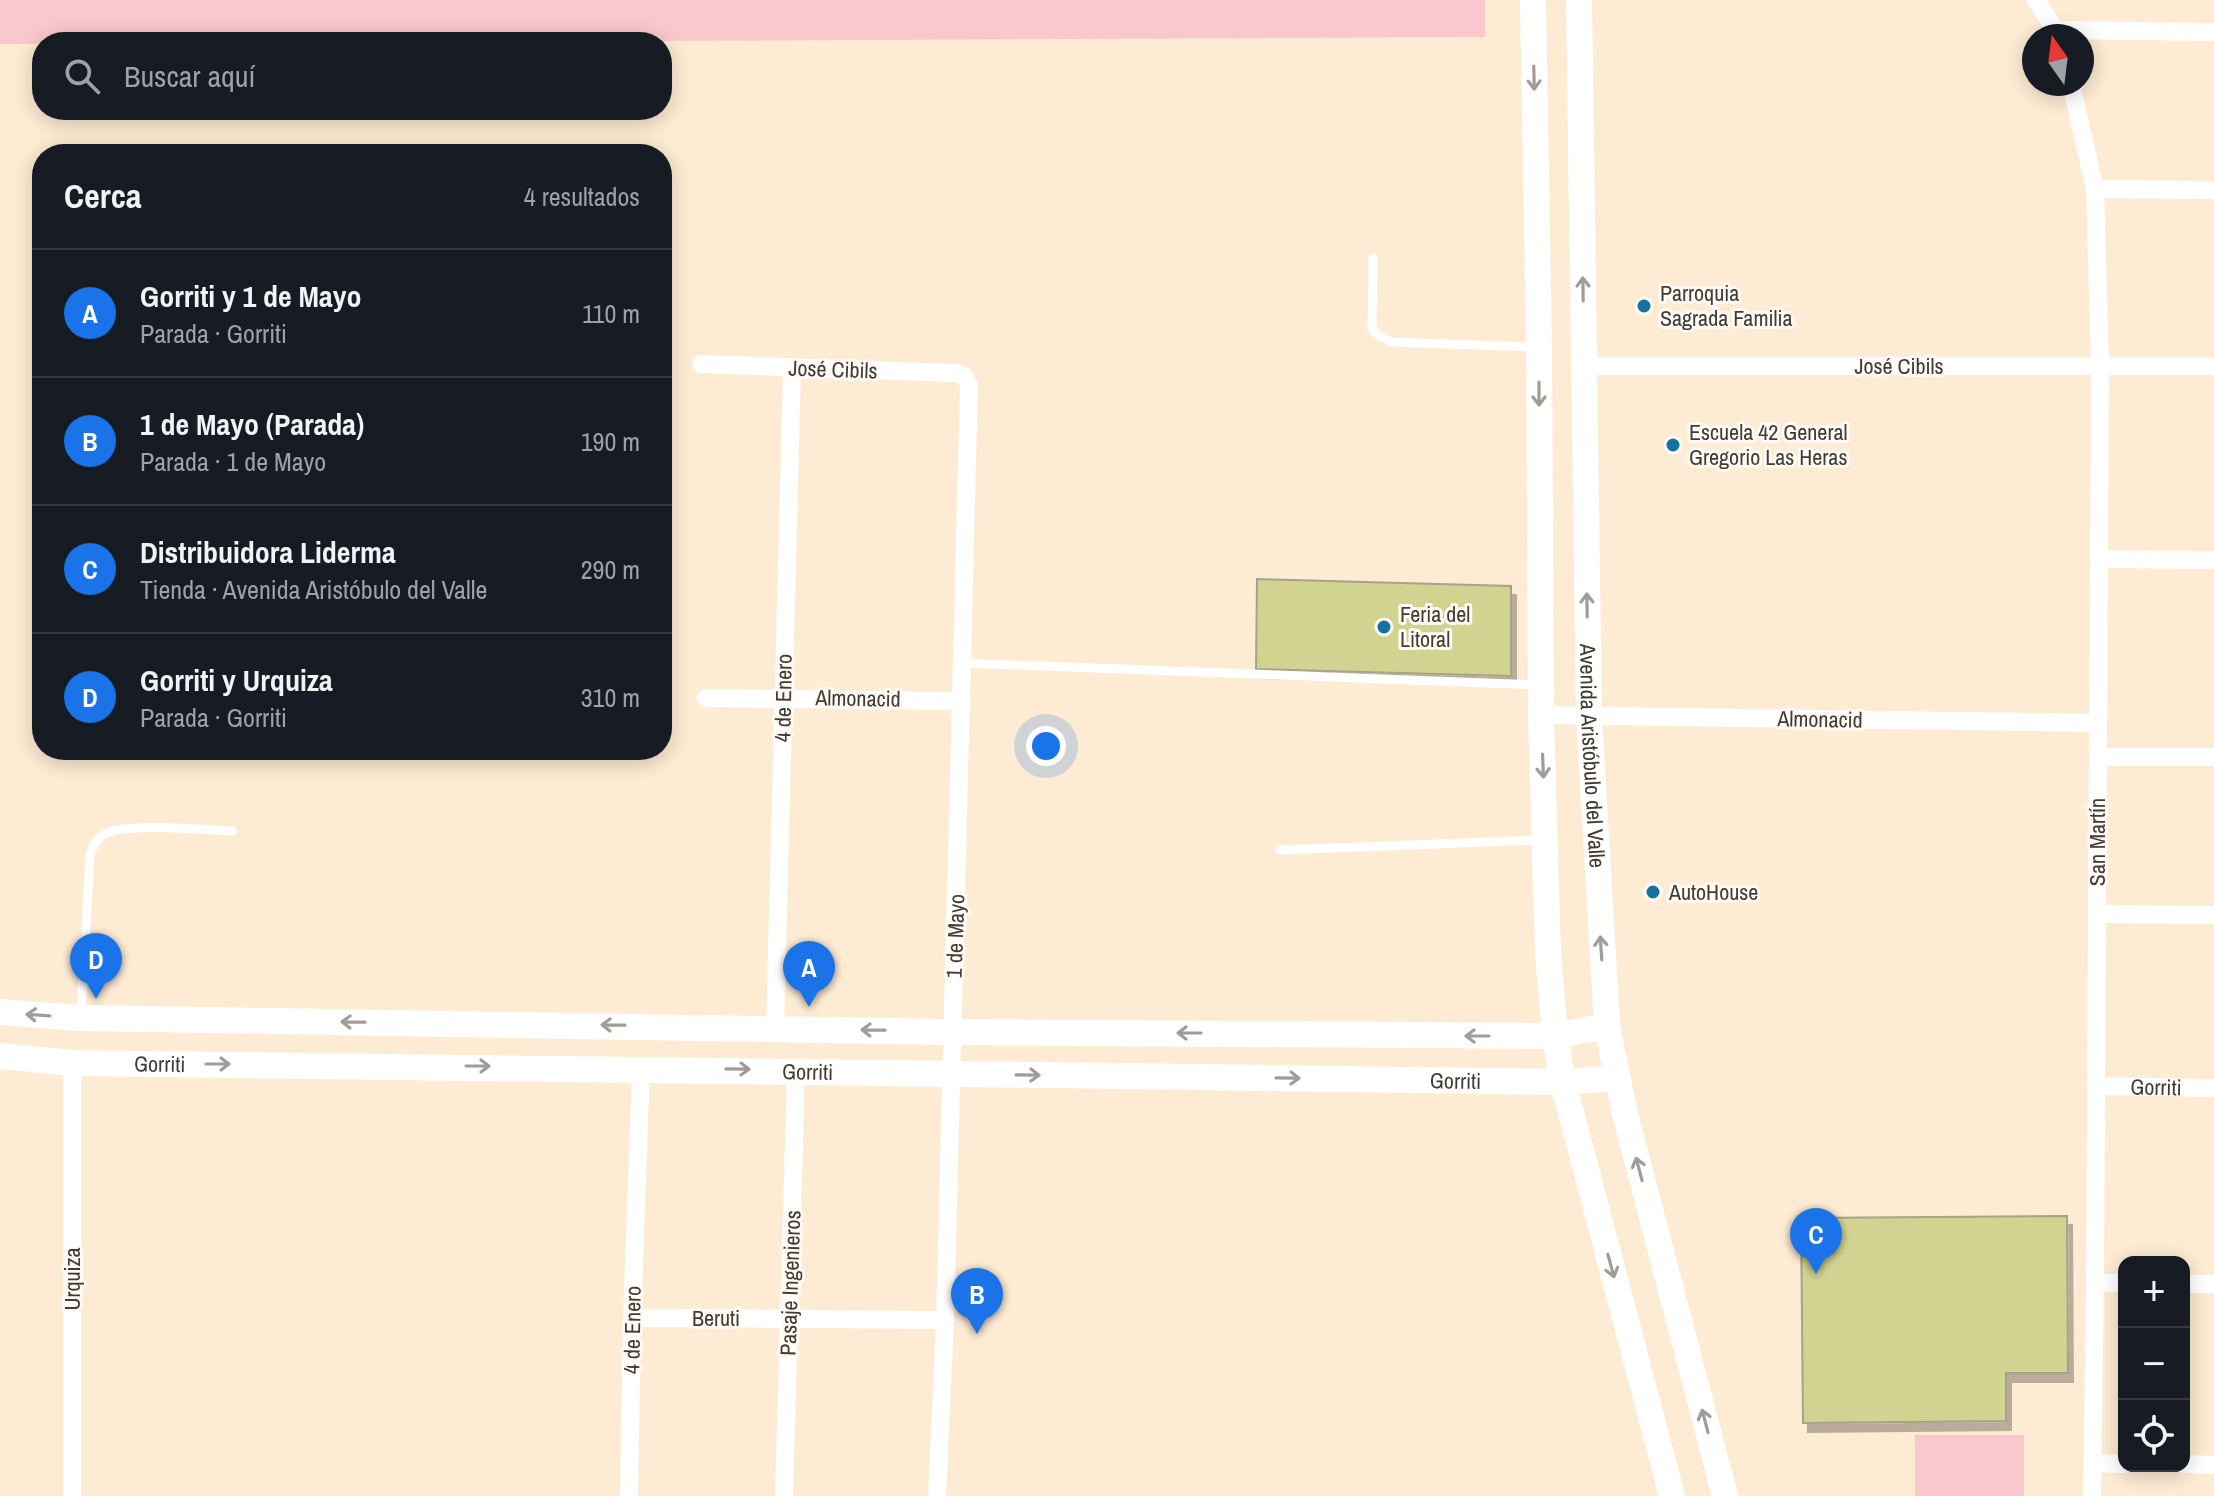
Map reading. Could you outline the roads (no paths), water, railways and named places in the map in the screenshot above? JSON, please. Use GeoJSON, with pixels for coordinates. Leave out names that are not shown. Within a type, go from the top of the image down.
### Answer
{"type":"FeatureCollection","features":[{"type":"Feature","properties":{"kind":"main road"},"geometry":{"type":"LineString","coordinates":[[1533,0],[1541,715],[1548,955],[1555,1036],[1563,1082],[1672,1496]]}},
{"type":"Feature","properties":{"kind":"main road","name":"Avenida Aristóbulo del Valle"},"geometry":{"type":"LineString","coordinates":[[1579,0],[1589,716],[1607,1026],[1616,1078],[1725,1496]]}},
{"type":"Feature","properties":{"kind":"main road","name":"Gorriti"},"geometry":{"type":"LineString","coordinates":[[0,1012],[80,1018],[951,1032],[1555,1036],[1607,1026]]}},
{"type":"Feature","properties":{"kind":"main road","name":"Gorriti"},"geometry":{"type":"LineString","coordinates":[[0,1056],[72,1063],[641,1067],[1563,1082],[1616,1078]]}},
{"type":"Feature","properties":{"kind":"street"},"geometry":{"type":"LineString","coordinates":[[2036,0],[2052,24]]}},
{"type":"Feature","properties":{"kind":"street"},"geometry":{"type":"LineString","coordinates":[[2094,33],[2214,32]]}},
{"type":"Feature","properties":{"kind":"street","name":"San Martín"},"geometry":{"type":"LineString","coordinates":[[2074,96],[2095,189],[2100,365],[2092,1496]]}},
{"type":"Feature","properties":{"kind":"street"},"geometry":{"type":"LineString","coordinates":[[2095,189],[2214,190]]}},
{"type":"Feature","properties":{"kind":"street","name":"José Cibils"},"geometry":{"type":"LineString","coordinates":[[701,364],[955,373],[964,376]]}},
{"type":"Feature","properties":{"kind":"street","name":"José Cibils"},"geometry":{"type":"LineString","coordinates":[[1584,366],[2214,366]]}},
{"type":"Feature","properties":{"kind":"street","name":"4 de Enero"},"geometry":{"type":"LineString","coordinates":[[775,1028],[792,368]]}},
{"type":"Feature","properties":{"kind":"street","name":"1 de Mayo"},"geometry":{"type":"LineString","coordinates":[[937,1496],[945,1320],[962,701],[969,385],[964,376]]}},
{"type":"Feature","properties":{"kind":"street"},"geometry":{"type":"LineString","coordinates":[[2099,559],[2214,560]]}},
{"type":"Feature","properties":{"kind":"street","name":"Almonacid"},"geometry":{"type":"LineString","coordinates":[[706,698],[962,701]]}},
{"type":"Feature","properties":{"kind":"street","name":"Almonacid"},"geometry":{"type":"LineString","coordinates":[[1541,715],[2098,723]]}},
{"type":"Feature","properties":{"kind":"street"},"geometry":{"type":"LineString","coordinates":[[2098,757],[2214,757]]}},
{"type":"Feature","properties":{"kind":"street"},"geometry":{"type":"LineString","coordinates":[[2097,914],[2214,915]]}},
{"type":"Feature","properties":{"kind":"street","name":"Urquiza"},"geometry":{"type":"LineString","coordinates":[[72,1063],[72,1496]]}},
{"type":"Feature","properties":{"kind":"street","name":"4 de Enero"},"geometry":{"type":"LineString","coordinates":[[629,1496],[641,1067]]}},
{"type":"Feature","properties":{"kind":"street","name":"Pasaje Ingenieros"},"geometry":{"type":"LineString","coordinates":[[784,1496],[796,1070]]}},
{"type":"Feature","properties":{"kind":"street","name":"Gorriti"},"geometry":{"type":"LineString","coordinates":[[2096,1086],[2214,1088]]}},
{"type":"Feature","properties":{"kind":"street"},"geometry":{"type":"LineString","coordinates":[[2095,1283],[2118,1283]]}},
{"type":"Feature","properties":{"kind":"street"},"geometry":{"type":"LineString","coordinates":[[2190,1284],[2214,1284]]}},
{"type":"Feature","properties":{"kind":"street","name":"Beruti"},"geometry":{"type":"LineString","coordinates":[[632,1318],[945,1320]]}},
{"type":"Feature","properties":{"kind":"street"},"geometry":{"type":"LineString","coordinates":[[2093,1463],[2118,1464]]}},
{"type":"Feature","properties":{"kind":"street"},"geometry":{"type":"LineString","coordinates":[[2190,1464],[2214,1465]]}},
{"type":"Feature","properties":{"kind":"lane"},"geometry":{"type":"LineString","coordinates":[[1373,258],[1372,329],[1391,342],[1539,347]]}},
{"type":"Feature","properties":{"kind":"lane"},"geometry":{"type":"LineString","coordinates":[[962,663],[1541,685]]}},
{"type":"Feature","properties":{"kind":"lane"},"geometry":{"type":"LineString","coordinates":[[80,1018],[90,855],[100,837],[130,829],[232,831]]}},
{"type":"Feature","properties":{"kind":"lane"},"geometry":{"type":"LineString","coordinates":[[1280,850],[1545,840]]}},
{"type":"Feature","properties":{"kind":"place","name":"Parroquia Sagrada Familia"},"geometry":{"type":"Point","coordinates":[1644,306]}},
{"type":"Feature","properties":{"kind":"place","name":"Escuela 42 General Gregorio Las Heras"},"geometry":{"type":"Point","coordinates":[1673,445]}},
{"type":"Feature","properties":{"kind":"place","name":"Feria del Litoral"},"geometry":{"type":"Point","coordinates":[1384,627]}},
{"type":"Feature","properties":{"kind":"place","name":"AutoHouse"},"geometry":{"type":"Point","coordinates":[1653,892]}},
{"type":"Feature","properties":{"kind":"place","name":"Gorriti y Urquiza"},"geometry":{"type":"Point","coordinates":[96,999]}},
{"type":"Feature","properties":{"kind":"place","name":"Gorriti y 1 de Mayo"},"geometry":{"type":"Point","coordinates":[809,1007]}},
{"type":"Feature","properties":{"kind":"place","name":"Distribuidora Liderma"},"geometry":{"type":"Point","coordinates":[1816,1274]}},
{"type":"Feature","properties":{"kind":"place","name":"1 de Mayo (Parada)"},"geometry":{"type":"Point","coordinates":[977,1334]}}]}
